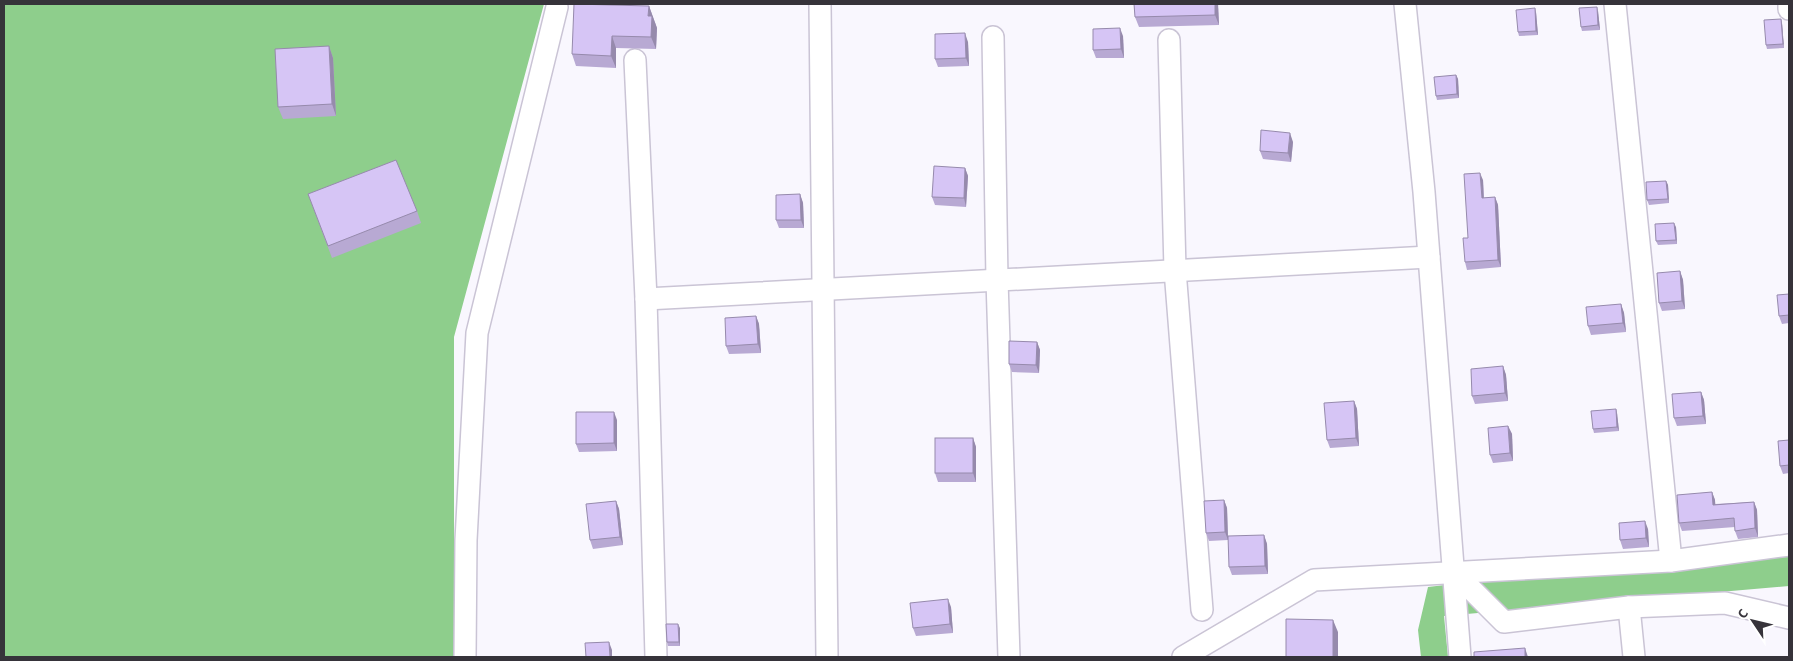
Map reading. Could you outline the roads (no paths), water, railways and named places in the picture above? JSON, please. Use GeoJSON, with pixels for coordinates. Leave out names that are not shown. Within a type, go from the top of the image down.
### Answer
{"type":"FeatureCollection","features":[{"type":"Feature","properties":{"kind":"street"},"geometry":{"type":"LineString","coordinates":[[820,4],[827,657]]}},
{"type":"Feature","properties":{"kind":"street"},"geometry":{"type":"LineString","coordinates":[[1405,4],[1429,257],[1460,657]]}},
{"type":"Feature","properties":{"kind":"street"},"geometry":{"type":"LineString","coordinates":[[1615,4],[1671,561]]}},
{"type":"Feature","properties":{"kind":"street"},"geometry":{"type":"LineString","coordinates":[[1789,4],[1789,9]]}},
{"type":"Feature","properties":{"kind":"street"},"geometry":{"type":"LineString","coordinates":[[465,657],[466,540],[477,333],[557,7]]}},
{"type":"Feature","properties":{"kind":"street"},"geometry":{"type":"LineString","coordinates":[[993,37],[997,280],[1009,657]]}},
{"type":"Feature","properties":{"kind":"street"},"geometry":{"type":"LineString","coordinates":[[1169,40],[1175,270],[1202,610]]}},
{"type":"Feature","properties":{"kind":"street"},"geometry":{"type":"LineString","coordinates":[[635,60],[646,299],[656,657]]}},
{"type":"Feature","properties":{"kind":"street"},"geometry":{"type":"LineString","coordinates":[[646,299],[1429,257]]}},
{"type":"Feature","properties":{"kind":"street"},"geometry":{"type":"LineString","coordinates":[[1183,657],[1314,580],[1453,571],[1671,561],[1789,545]]}},
{"type":"Feature","properties":{"kind":"street"},"geometry":{"type":"LineString","coordinates":[[1453,571],[1504,622],[1629,607],[1725,603],[1788,624]]}},
{"type":"Feature","properties":{"kind":"street"},"geometry":{"type":"LineString","coordinates":[[1629,607],[1634,657]]}}]}
